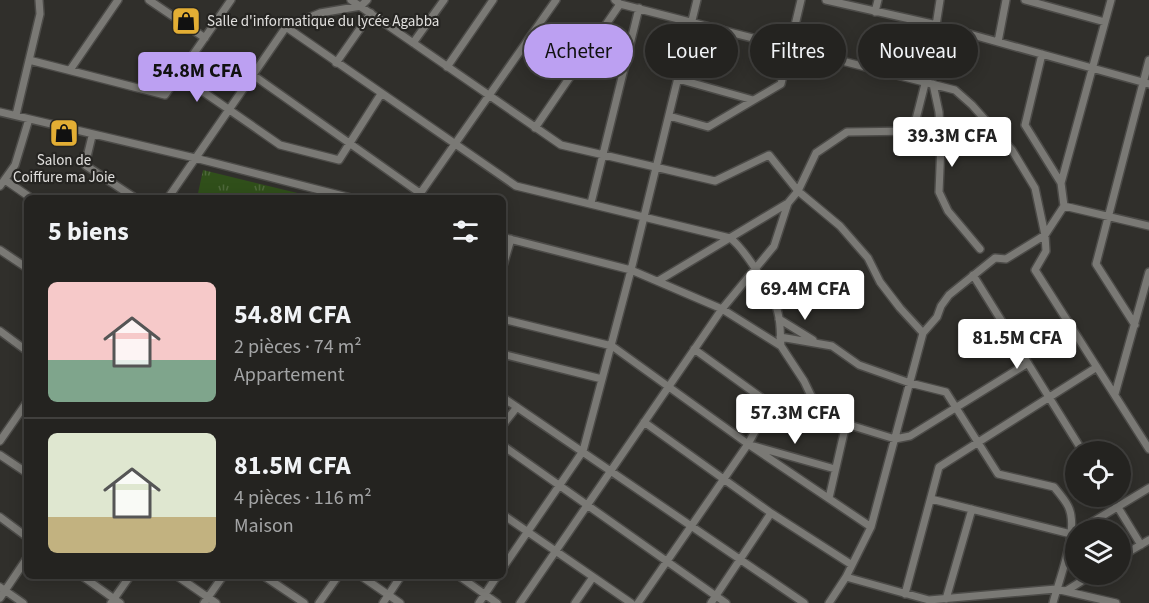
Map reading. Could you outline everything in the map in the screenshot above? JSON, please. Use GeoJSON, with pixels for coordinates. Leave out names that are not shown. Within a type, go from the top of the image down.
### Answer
{"type":"FeatureCollection","features":[{"type":"Feature","properties":{"kind":"street"},"geometry":{"type":"LineString","coordinates":[[16,115],[40,14],[39,0]]}},
{"type":"Feature","properties":{"kind":"street"},"geometry":{"type":"LineString","coordinates":[[70,70],[118,0]]}},
{"type":"Feature","properties":{"kind":"street"},"geometry":{"type":"LineString","coordinates":[[149,0],[205,38]]}},
{"type":"Feature","properties":{"kind":"street"},"geometry":{"type":"LineString","coordinates":[[29,60],[165,95],[229,3],[219,0]]}},
{"type":"Feature","properties":{"kind":"street"},"geometry":{"type":"LineString","coordinates":[[351,0],[561,145],[715,181],[769,155],[798,190],[840,226],[868,258],[880,282],[923,333]]}},
{"type":"Feature","properties":{"kind":"street"},"geometry":{"type":"LineString","coordinates":[[170,195],[286,27],[320,13],[361,6],[367,0]]}},
{"type":"Feature","properties":{"kind":"street"},"geometry":{"type":"LineString","coordinates":[[413,43],[444,0]]}},
{"type":"Feature","properties":{"kind":"street"},"geometry":{"type":"LineString","coordinates":[[447,67],[493,0]]}},
{"type":"Feature","properties":{"kind":"street"},"geometry":{"type":"LineString","coordinates":[[423,195],[454,144],[556,0]]}},
{"type":"Feature","properties":{"kind":"street"},"geometry":{"type":"LineString","coordinates":[[506,563],[583,451],[632,270],[696,0]]}},
{"type":"Feature","properties":{"kind":"street"},"geometry":{"type":"LineString","coordinates":[[795,24],[801,0]]}},
{"type":"Feature","properties":{"kind":"street"},"geometry":{"type":"LineString","coordinates":[[826,0],[933,24]]}},
{"type":"Feature","properties":{"kind":"street"},"geometry":{"type":"LineString","coordinates":[[875,12],[878,0]]}},
{"type":"Feature","properties":{"kind":"street"},"geometry":{"type":"LineString","coordinates":[[938,24],[940,0]]}},
{"type":"Feature","properties":{"kind":"street"},"geometry":{"type":"LineString","coordinates":[[998,42],[1006,0]]}},
{"type":"Feature","properties":{"kind":"street"},"geometry":{"type":"LineString","coordinates":[[1025,0],[1105,22]]}},
{"type":"Feature","properties":{"kind":"street"},"geometry":{"type":"LineString","coordinates":[[829,603],[846,577],[871,527],[923,333],[937,317],[949,295],[995,258],[1006,260],[1045,235],[1064,206],[1061,183],[1111,0]]}},
{"type":"Feature","properties":{"kind":"street"},"geometry":{"type":"LineString","coordinates":[[535,128],[618,2],[750,36]]}},
{"type":"Feature","properties":{"kind":"street"},"geometry":{"type":"LineString","coordinates":[[591,203],[639,8]]}},
{"type":"Feature","properties":{"kind":"street"},"geometry":{"type":"LineString","coordinates":[[336,63],[371,13]]}},
{"type":"Feature","properties":{"kind":"street"},"geometry":{"type":"LineString","coordinates":[[286,27],[516,186],[730,238],[739,245],[755,268],[778,312],[781,346]]}},
{"type":"Feature","properties":{"kind":"street"},"geometry":{"type":"LineString","coordinates":[[978,36],[1146,84]]}},
{"type":"Feature","properties":{"kind":"street"},"geometry":{"type":"LineString","coordinates":[[1042,54],[1025,125],[1061,183]]}},
{"type":"Feature","properties":{"kind":"street"},"geometry":{"type":"LineString","coordinates":[[1135,325],[1096,264],[1146,84],[1149,60]]}},
{"type":"Feature","properties":{"kind":"street"},"geometry":{"type":"LineString","coordinates":[[846,62],[955,90],[972,105],[1012,150],[1035,188],[1045,235],[1046,251],[1035,270],[1149,449]]}},
{"type":"Feature","properties":{"kind":"street"},"geometry":{"type":"LineString","coordinates":[[179,75],[280,145],[339,160],[381,94]]}},
{"type":"Feature","properties":{"kind":"street"},"geometry":{"type":"LineString","coordinates":[[253,75],[421,195]]}},
{"type":"Feature","properties":{"kind":"street"},"geometry":{"type":"LineString","coordinates":[[669,116],[708,127],[781,84],[782,78]]}},
{"type":"Feature","properties":{"kind":"street"},"geometry":{"type":"LineString","coordinates":[[520,603],[722,309],[774,246],[788,203],[798,190],[816,153],[847,132],[913,131],[925,78]]}},
{"type":"Feature","properties":{"kind":"street"},"geometry":{"type":"LineString","coordinates":[[678,79],[753,100]]}},
{"type":"Feature","properties":{"kind":"street"},"geometry":{"type":"LineString","coordinates":[[933,84],[939,111],[941,144],[939,192],[948,212],[980,249]]}},
{"type":"Feature","properties":{"kind":"street"},"geometry":{"type":"LineString","coordinates":[[0,112],[339,195]]}},
{"type":"Feature","properties":{"kind":"street"},"geometry":{"type":"LineString","coordinates":[[25,195],[2,183],[15,165],[29,119]]}},
{"type":"Feature","properties":{"kind":"street"},"geometry":{"type":"LineString","coordinates":[[92,136],[85,165],[130,195]]}},
{"type":"Feature","properties":{"kind":"street"},"geometry":{"type":"LineString","coordinates":[[658,281],[788,203]]}},
{"type":"Feature","properties":{"kind":"street"},"geometry":{"type":"LineString","coordinates":[[1064,206],[1149,226]]}},
{"type":"Feature","properties":{"kind":"street"},"geometry":{"type":"LineString","coordinates":[[506,238],[632,270],[722,309],[781,346],[804,381],[816,406],[827,418]]}},
{"type":"Feature","properties":{"kind":"street"},"geometry":{"type":"LineString","coordinates":[[506,256],[511,239]]}},
{"type":"Feature","properties":{"kind":"street"},"geometry":{"type":"LineString","coordinates":[[0,250],[24,266]]}},
{"type":"Feature","properties":{"kind":"street"},"geometry":{"type":"LineString","coordinates":[[1115,394],[1146,290],[1149,272]]}},
{"type":"Feature","properties":{"kind":"street"},"geometry":{"type":"LineString","coordinates":[[973,275],[1076,441]]}},
{"type":"Feature","properties":{"kind":"street"},"geometry":{"type":"LineString","coordinates":[[779,319],[818,343]]}},
{"type":"Feature","properties":{"kind":"street"},"geometry":{"type":"LineString","coordinates":[[506,320],[612,346],[748,444],[871,527]]}},
{"type":"Feature","properties":{"kind":"street"},"geometry":{"type":"LineString","coordinates":[[0,331],[24,349]]}},
{"type":"Feature","properties":{"kind":"street"},"geometry":{"type":"LineString","coordinates":[[780,337],[832,346],[859,365],[910,383],[946,392],[998,474],[1054,487],[1069,507],[1072,519]]}},
{"type":"Feature","properties":{"kind":"street"},"geometry":{"type":"LineString","coordinates":[[694,349],[770,404],[827,418],[895,439],[910,436],[1028,363]]}},
{"type":"Feature","properties":{"kind":"street"},"geometry":{"type":"LineString","coordinates":[[506,355],[602,379]]}},
{"type":"Feature","properties":{"kind":"street"},"geometry":{"type":"LineString","coordinates":[[905,594],[939,467],[1097,367]]}},
{"type":"Feature","properties":{"kind":"street"},"geometry":{"type":"LineString","coordinates":[[506,400],[804,603]]}},
{"type":"Feature","properties":{"kind":"street"},"geometry":{"type":"LineString","coordinates":[[638,603],[748,444],[770,404]]}},
{"type":"Feature","properties":{"kind":"street"},"geometry":{"type":"LineString","coordinates":[[0,441],[24,406]]}},
{"type":"Feature","properties":{"kind":"street"},"geometry":{"type":"LineString","coordinates":[[506,421],[517,407]]}},
{"type":"Feature","properties":{"kind":"street"},"geometry":{"type":"LineString","coordinates":[[644,422],[771,513],[852,565]]}},
{"type":"Feature","properties":{"kind":"street"},"geometry":{"type":"LineString","coordinates":[[828,498],[846,424]]}},
{"type":"Feature","properties":{"kind":"street"},"geometry":{"type":"LineString","coordinates":[[748,444],[835,469]]}},
{"type":"Feature","properties":{"kind":"street"},"geometry":{"type":"LineString","coordinates":[[506,448],[726,603]]}},
{"type":"Feature","properties":{"kind":"street"},"geometry":{"type":"LineString","coordinates":[[0,455],[24,471]]}},
{"type":"Feature","properties":{"kind":"street"},"geometry":{"type":"LineString","coordinates":[[1131,499],[1149,488]]}},
{"type":"Feature","properties":{"kind":"street"},"geometry":{"type":"LineString","coordinates":[[931,499],[1065,530]]}},
{"type":"Feature","properties":{"kind":"street"},"geometry":{"type":"LineString","coordinates":[[1097,519],[1117,507],[1141,545]]}},
{"type":"Feature","properties":{"kind":"street"},"geometry":{"type":"LineString","coordinates":[[946,599],[972,509]]}},
{"type":"Feature","properties":{"kind":"street"},"geometry":{"type":"LineString","coordinates":[[711,603],[771,513]]}},
{"type":"Feature","properties":{"kind":"street"},"geometry":{"type":"LineString","coordinates":[[0,517],[24,535]]}},
{"type":"Feature","properties":{"kind":"street"},"geometry":{"type":"LineString","coordinates":[[506,517],[631,603]]}},
{"type":"Feature","properties":{"kind":"street"},"geometry":{"type":"LineString","coordinates":[[1131,551],[1149,540]]}},
{"type":"Feature","properties":{"kind":"street"},"geometry":{"type":"LineString","coordinates":[[1053,603],[1065,561]]}},
{"type":"Feature","properties":{"kind":"street"},"geometry":{"type":"LineString","coordinates":[[0,598],[3,589],[24,562]]}},
{"type":"Feature","properties":{"kind":"street"},"geometry":{"type":"LineString","coordinates":[[575,603],[593,577]]}},
{"type":"Feature","properties":{"kind":"street"},"geometry":{"type":"LineString","coordinates":[[846,577],[929,600],[1056,588],[1116,603]]}},
{"type":"Feature","properties":{"kind":"street"},"geometry":{"type":"LineString","coordinates":[[86,579],[115,602],[127,579]]}},
{"type":"Feature","properties":{"kind":"street"},"geometry":{"type":"LineString","coordinates":[[181,579],[206,600],[216,603]]}},
{"type":"Feature","properties":{"kind":"street"},"geometry":{"type":"LineString","coordinates":[[206,600],[222,579]]}},
{"type":"Feature","properties":{"kind":"street"},"geometry":{"type":"LineString","coordinates":[[268,579],[304,603]]}},
{"type":"Feature","properties":{"kind":"street"},"geometry":{"type":"LineString","coordinates":[[320,603],[336,579]]}},
{"type":"Feature","properties":{"kind":"street"},"geometry":{"type":"LineString","coordinates":[[365,579],[400,603]]}},
{"type":"Feature","properties":{"kind":"street"},"geometry":{"type":"LineString","coordinates":[[383,603],[399,579]]}},
{"type":"Feature","properties":{"kind":"street"},"geometry":{"type":"LineString","coordinates":[[463,579],[497,603]]}},
{"type":"Feature","properties":{"kind":"street"},"geometry":{"type":"LineString","coordinates":[[479,603],[495,579]]}},
{"type":"Feature","properties":{"kind":"street"},"geometry":{"type":"LineString","coordinates":[[1066,591],[1076,585]]}},
{"type":"Feature","properties":{"kind":"street"},"geometry":{"type":"LineString","coordinates":[[3,589],[23,603]]}},
{"type":"Feature","properties":{"kind":"green space"},"geometry":{"type":"Polygon","coordinates":[[[203,170],[306,195],[198,195],[203,170]]]}},
{"type":"Feature","properties":{"kind":"place","name":"Salle d'informatique du lycée Agabba"},"geometry":{"type":"Point","coordinates":[186,21]}},
{"type":"Feature","properties":{"kind":"place","name":"Salon de Coiffure ma Joie"},"geometry":{"type":"Point","coordinates":[64,133]}}]}
